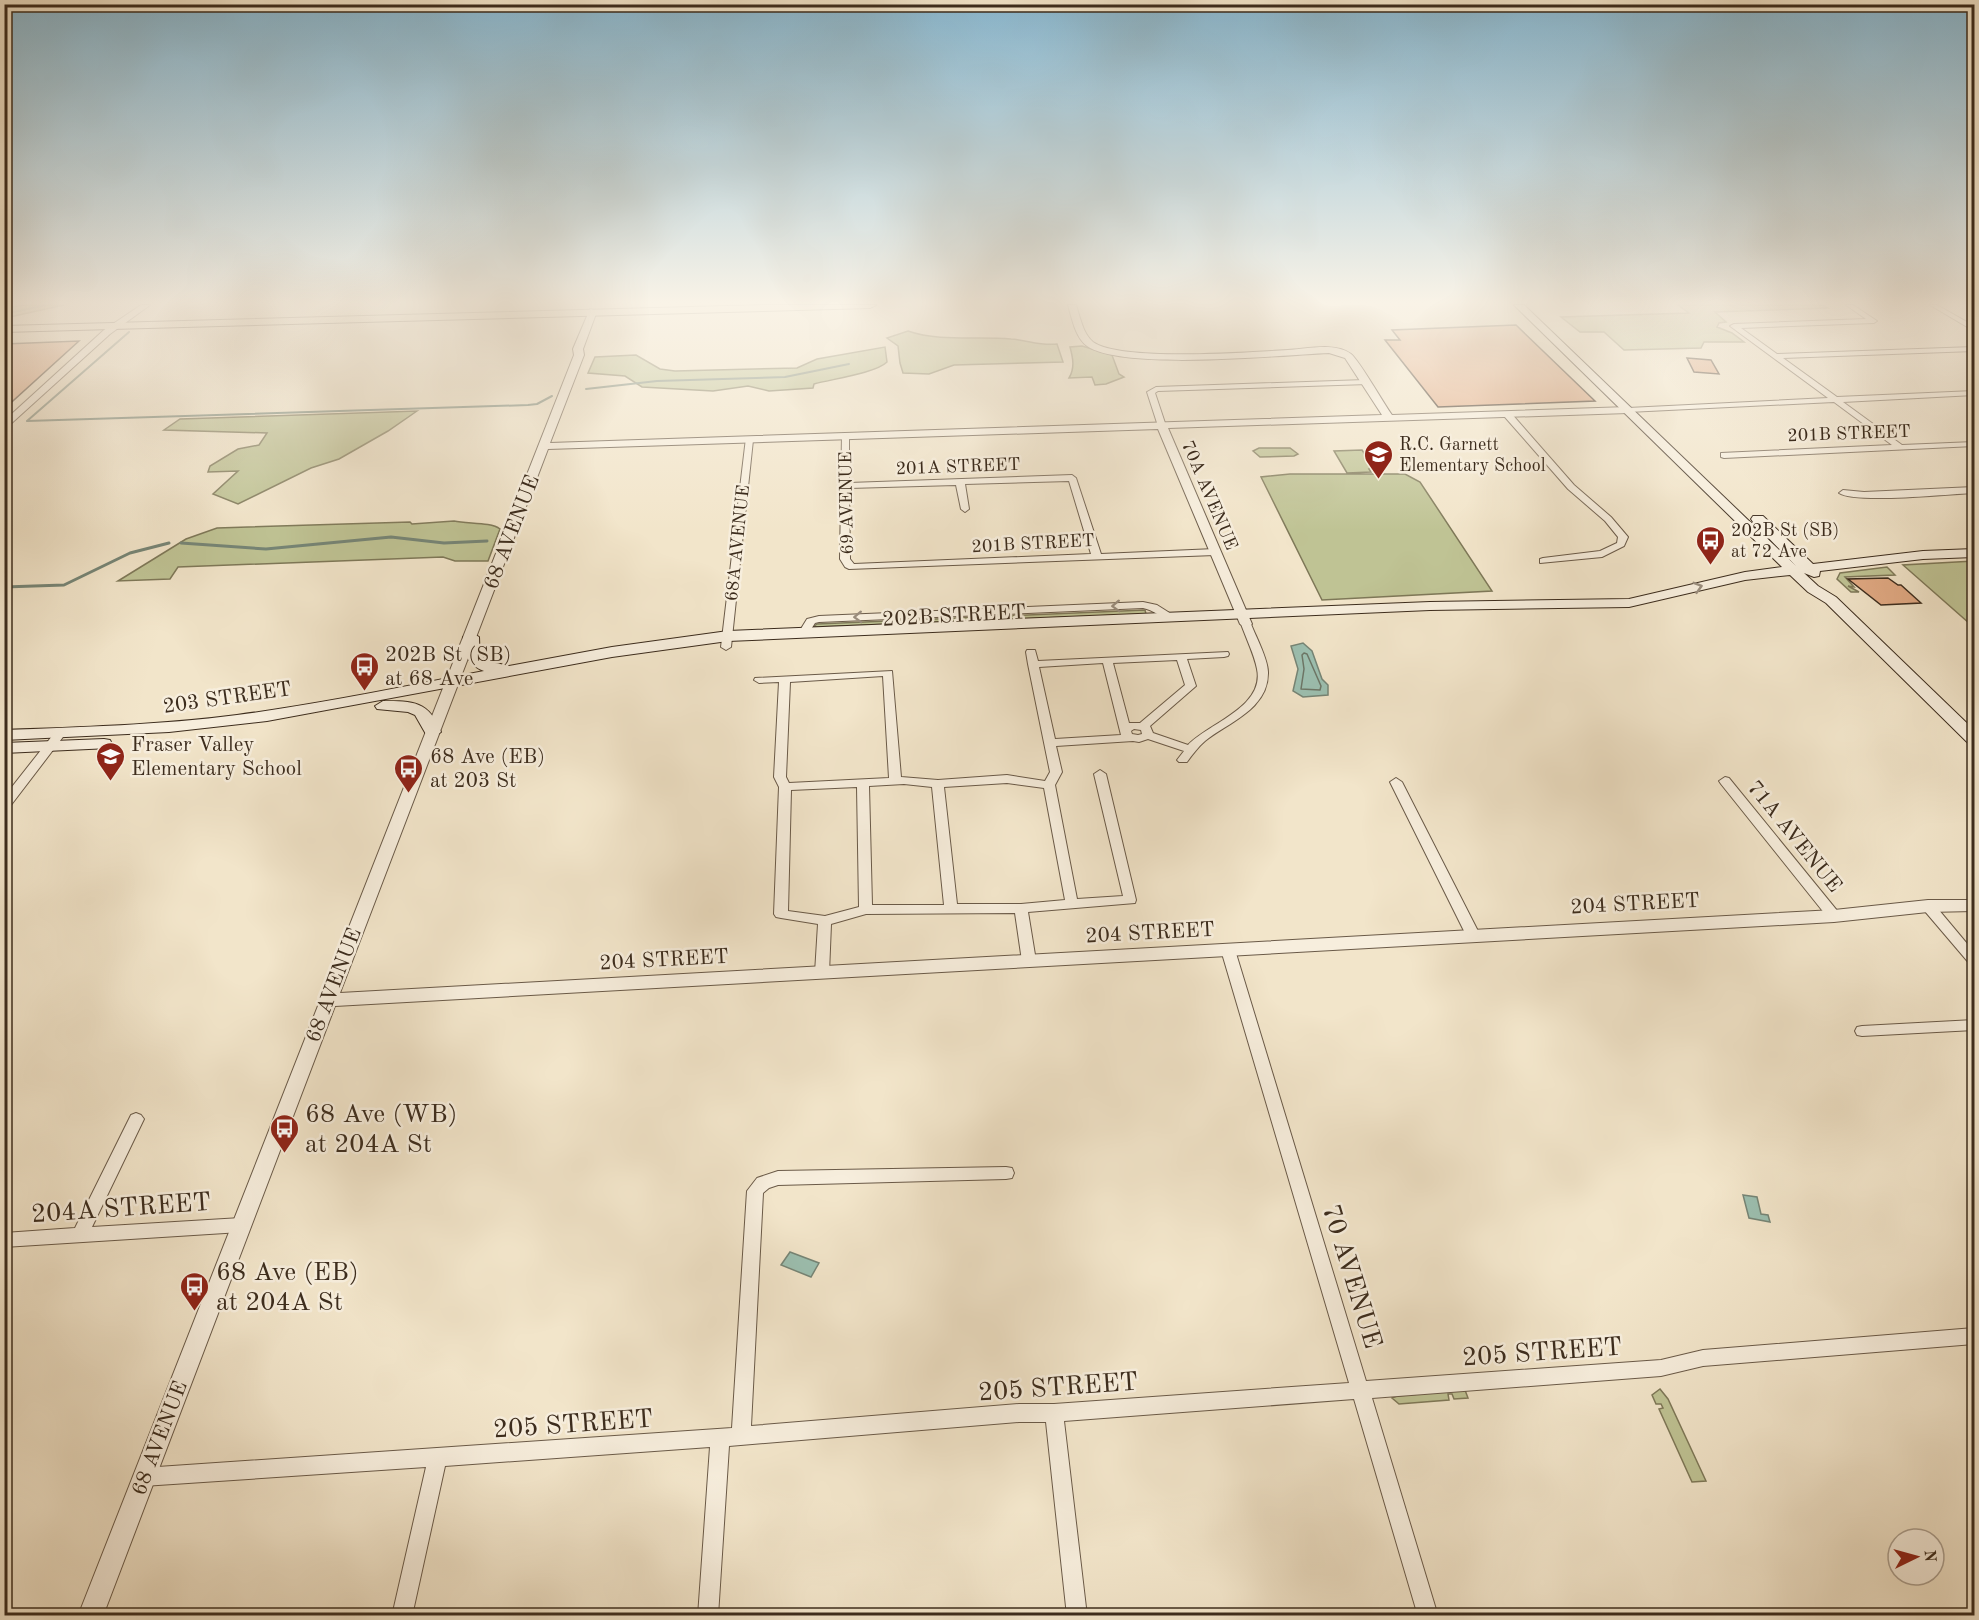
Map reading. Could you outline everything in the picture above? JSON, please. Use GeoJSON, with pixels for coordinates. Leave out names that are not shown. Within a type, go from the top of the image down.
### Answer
{"type":"FeatureCollection","features":[{"type":"Feature","properties":{"kind":"main road"},"geometry":{"type":"LineString","coordinates":[[1603,381],[1797,565],[1813,589],[1831,600],[1974,739]]}},
{"type":"Feature","properties":{"kind":"main road"},"geometry":{"type":"LineString","coordinates":[[1606,381],[1635,410]]}},
{"type":"Feature","properties":{"kind":"main road"},"geometry":{"type":"LineString","coordinates":[[1797,565],[1892,548],[1974,543]]}},
{"type":"Feature","properties":{"kind":"main road"},"geometry":{"type":"LineString","coordinates":[[1797,565],[1974,553]]}},
{"type":"Feature","properties":{"kind":"main road","name":"202B STREET"},"geometry":{"type":"LineString","coordinates":[[451,687],[529,667],[656,645],[1244,619],[1434,614],[1464,607],[1629,603],[1797,565]]}},
{"type":"Feature","properties":{"kind":"main road","name":"202B STREET"},"geometry":{"type":"LineString","coordinates":[[451,687],[727,642],[804,632],[1171,617],[1244,619]]}},
{"type":"Feature","properties":{"kind":"main road"},"geometry":{"type":"LineString","coordinates":[[471,637],[470,650],[474,659],[483,665],[504,669],[529,667]]}},
{"type":"Feature","properties":{"kind":"main road","name":"203 STREET"},"geometry":{"type":"LineString","coordinates":[[4,748],[129,743],[209,736],[383,706],[451,687]]}},
{"type":"Feature","properties":{"kind":"main road","name":"203 STREET"},"geometry":{"type":"LineString","coordinates":[[4,735],[137,730],[214,723],[451,687]]}},
{"type":"Feature","properties":{"kind":"main road"},"geometry":{"type":"LineString","coordinates":[[383,706],[420,710],[428,717],[433,732]]}},
{"type":"Feature","properties":{"kind":"street"},"geometry":{"type":"LineString","coordinates":[[6,424],[55,381]]}},
{"type":"Feature","properties":{"kind":"street","name":"68 AVENUE"},"geometry":{"type":"LineString","coordinates":[[90,1616],[569,381]]}},
{"type":"Feature","properties":{"kind":"street"},"geometry":{"type":"LineString","coordinates":[[1809,381],[1900,447]]}},
{"type":"Feature","properties":{"kind":"street"},"geometry":{"type":"LineString","coordinates":[[1365,382],[1389,418]]}},
{"type":"Feature","properties":{"kind":"street","name":"70A AVENUE"},"geometry":{"type":"LineString","coordinates":[[1244,619],[1162,426],[1151,397],[1154,390],[1365,382]]}},
{"type":"Feature","properties":{"kind":"street"},"geometry":{"type":"LineString","coordinates":[[544,446],[1635,410],[1974,393]]}},
{"type":"Feature","properties":{"kind":"street"},"geometry":{"type":"LineString","coordinates":[[1507,414],[1571,487],[1608,519],[1623,537],[1621,544],[1602,554],[1543,561]]}},
{"type":"Feature","properties":{"kind":"street","name":"69 AVENUE"},"geometry":{"type":"LineString","coordinates":[[845,436],[845,559],[852,567]]}},
{"type":"Feature","properties":{"kind":"street","name":"68A AVENUE"},"geometry":{"type":"LineString","coordinates":[[727,642],[749,440]]}},
{"type":"Feature","properties":{"kind":"street","name":"201B STREET"},"geometry":{"type":"LineString","coordinates":[[1724,454],[1974,444]]}},
{"type":"Feature","properties":{"kind":"street","name":"201A STREET"},"geometry":{"type":"LineString","coordinates":[[845,486],[1072,478],[1096,556]]}},
{"type":"Feature","properties":{"kind":"street"},"geometry":{"type":"LineString","coordinates":[[960,482],[965,509]]}},
{"type":"Feature","properties":{"kind":"street"},"geometry":{"type":"LineString","coordinates":[[1843,493],[1864,495],[1974,489]]}},
{"type":"Feature","properties":{"kind":"street","name":"201B STREET"},"geometry":{"type":"LineString","coordinates":[[852,567],[1215,552]]}},
{"type":"Feature","properties":{"kind":"street"},"geometry":{"type":"LineString","coordinates":[[1183,760],[1210,733],[1242,713],[1258,695],[1264,678],[1263,670],[1244,619]]}},
{"type":"Feature","properties":{"kind":"street"},"geometry":{"type":"LineString","coordinates":[[1031,652],[1056,772],[1049,785],[1072,905]]}},
{"type":"Feature","properties":{"kind":"street"},"geometry":{"type":"LineString","coordinates":[[1033,664],[1224,654]]}},
{"type":"Feature","properties":{"kind":"street"},"geometry":{"type":"LineString","coordinates":[[1146,731],[1191,686],[1181,656]]}},
{"type":"Feature","properties":{"kind":"street"},"geometry":{"type":"LineString","coordinates":[[1107,660],[1128,734]]}},
{"type":"Feature","properties":{"kind":"street"},"geometry":{"type":"LineString","coordinates":[[759,681],[888,673],[895,780]]}},
{"type":"Feature","properties":{"kind":"street"},"geometry":{"type":"LineString","coordinates":[[785,679],[780,777],[785,787],[781,914],[825,921],[866,910],[1021,908],[1130,900],[1100,774]]}},
{"type":"Feature","properties":{"kind":"street"},"geometry":{"type":"LineString","coordinates":[[1128,734],[1132,725],[1191,750]]}},
{"type":"Feature","properties":{"kind":"street"},"geometry":{"type":"LineString","coordinates":[[4,806],[60,733]]}},
{"type":"Feature","properties":{"kind":"street"},"geometry":{"type":"LineString","coordinates":[[1050,743],[1128,734]]}},
{"type":"Feature","properties":{"kind":"street"},"geometry":{"type":"LineString","coordinates":[[785,787],[895,780],[938,784],[1007,779],[1049,785]]}},
{"type":"Feature","properties":{"kind":"street","name":"71A AVENUE"},"geometry":{"type":"LineString","coordinates":[[1725,781],[1834,916]]}},
{"type":"Feature","properties":{"kind":"street"},"geometry":{"type":"LineString","coordinates":[[1396,782],[1473,935]]}},
{"type":"Feature","properties":{"kind":"street"},"geometry":{"type":"LineString","coordinates":[[863,783],[866,910]]}},
{"type":"Feature","properties":{"kind":"street"},"geometry":{"type":"LineString","coordinates":[[938,784],[951,909]]}},
{"type":"Feature","properties":{"kind":"street"},"geometry":{"type":"LineString","coordinates":[[1928,906],[1974,960]]}},
{"type":"Feature","properties":{"kind":"street","name":"204 STREET"},"geometry":{"type":"LineString","coordinates":[[327,1000],[1834,916],[1928,906],[1974,906]]}},
{"type":"Feature","properties":{"kind":"street"},"geometry":{"type":"LineString","coordinates":[[1021,908],[1029,961]]}},
{"type":"Feature","properties":{"kind":"street"},"geometry":{"type":"LineString","coordinates":[[822,973],[825,921]]}},
{"type":"Feature","properties":{"kind":"street","name":"70 AVENUE"},"geometry":{"type":"LineString","coordinates":[[1228,950],[1428,1616]]}},
{"type":"Feature","properties":{"kind":"street"},"geometry":{"type":"LineString","coordinates":[[1862,1031],[1974,1025]]}},
{"type":"Feature","properties":{"kind":"street"},"geometry":{"type":"LineString","coordinates":[[80,1235],[136,1119]]}},
{"type":"Feature","properties":{"kind":"street"},"geometry":{"type":"LineString","coordinates":[[741,1435],[755,1191],[763,1183],[778,1178],[1006,1173]]}},
{"type":"Feature","properties":{"kind":"street","name":"204A STREET"},"geometry":{"type":"LineString","coordinates":[[4,1240],[241,1225]]}},
{"type":"Feature","properties":{"kind":"street","name":"205 STREET"},"geometry":{"type":"LineString","coordinates":[[143,1477],[1661,1368],[1703,1358],[1974,1336]]}},
{"type":"Feature","properties":{"kind":"street"},"geometry":{"type":"LineString","coordinates":[[1053,1413],[1077,1616]]}},
{"type":"Feature","properties":{"kind":"street"},"geometry":{"type":"LineString","coordinates":[[708,1616],[720,1437]]}},
{"type":"Feature","properties":{"kind":"street"},"geometry":{"type":"LineString","coordinates":[[402,1616],[438,1457]]}},
{"type":"Feature","properties":{"kind":"shaded area"},"geometry":{"type":"Polygon","coordinates":[[[632,381],[828,381],[814,384],[813,388],[769,391],[748,386],[713,391],[642,387],[632,381]]]}},
{"type":"Feature","properties":{"kind":"shaded area"},"geometry":{"type":"Polygon","coordinates":[[[1093,381],[1115,381],[1106,384],[1095,385],[1093,381]]]}},
{"type":"Feature","properties":{"kind":"shaded area"},"geometry":{"type":"Polygon","coordinates":[[[417,411],[388,431],[339,459],[311,468],[238,504],[213,494],[238,471],[208,472],[210,466],[238,449],[259,445],[267,433],[164,430],[180,419],[417,411]]]}},
{"type":"Feature","properties":{"kind":"shaded area"},"geometry":{"type":"Polygon","coordinates":[[[1259,448],[1290,448],[1298,454],[1260,457],[1253,451],[1259,448]]]}},
{"type":"Feature","properties":{"kind":"shaded area"},"geometry":{"type":"Polygon","coordinates":[[[1362,450],[1374,468],[1369,469],[1371,472],[1347,473],[1334,451],[1362,450]]]}},
{"type":"Feature","properties":{"kind":"shaded area"},"geometry":{"type":"Polygon","coordinates":[[[1290,474],[1405,474],[1420,482],[1492,591],[1322,600],[1261,477],[1290,474]]]}},
{"type":"Feature","properties":{"kind":"shaded area"},"geometry":{"type":"Polygon","coordinates":[[[454,521],[485,524],[500,529],[488,561],[455,561],[443,557],[178,567],[170,579],[118,581],[186,539],[217,528],[454,521]]]}},
{"type":"Feature","properties":{"kind":"shaded area"},"geometry":{"type":"Polygon","coordinates":[[[1974,561],[1974,623],[1969,623],[1903,565],[1974,561]]]}},
{"type":"Feature","properties":{"kind":"shaded area"},"geometry":{"type":"Polygon","coordinates":[[[1887,567],[1895,575],[1845,577],[1854,587],[1848,586],[1859,592],[1851,592],[1837,579],[1840,573],[1887,567]]]}},
{"type":"Feature","properties":{"kind":"shaded area"},"geometry":{"type":"Polygon","coordinates":[[[1145,610],[1146,614],[813,627],[817,624],[1145,610]]]}},
{"type":"Feature","properties":{"kind":"shaded area"},"geometry":{"type":"Polygon","coordinates":[[[1660,1389],[1668,1399],[1706,1481],[1692,1482],[1659,1409],[1663,1408],[1661,1404],[1656,1404],[1652,1395],[1660,1389]]]}},
{"type":"Feature","properties":{"kind":"shaded area"},"geometry":{"type":"Polygon","coordinates":[[[1465,1390],[1468,1398],[1454,1399],[1452,1394],[1448,1394],[1449,1400],[1399,1404],[1392,1398],[1397,1396],[1465,1390]]]}},
{"type":"Feature","properties":{"kind":"water"},"geometry":{"type":"Polygon","coordinates":[[[1303,643],[1312,651],[1322,679],[1328,685],[1328,695],[1303,697],[1293,691],[1298,669],[1291,646],[1303,643]]]}},
{"type":"Feature","properties":{"kind":"water"},"geometry":{"type":"Polygon","coordinates":[[[1743,1195],[1757,1197],[1761,1214],[1768,1215],[1770,1222],[1749,1218],[1743,1195]]]}},
{"type":"Feature","properties":{"kind":"water"},"geometry":{"type":"Polygon","coordinates":[[[790,1252],[819,1263],[811,1277],[781,1265],[790,1252]]]}},
{"type":"Feature","properties":{"kind":"building"},"geometry":{"type":"Polygon","coordinates":[[[4,381],[35,381],[4,409],[4,381]]]}},
{"type":"Feature","properties":{"kind":"building"},"geometry":{"type":"Polygon","coordinates":[[[1417,381],[1574,381],[1595,401],[1438,407],[1417,381]]]}},
{"type":"Feature","properties":{"kind":"building"},"geometry":{"type":"Polygon","coordinates":[[[1888,578],[1901,585],[1921,603],[1881,605],[1848,579],[1888,578]]]}},
{"type":"Feature","properties":{"kind":"waterway"},"geometry":{"type":"LineString","coordinates":[[73,381],[27,421],[528,405],[537,404],[552,396]]}},
{"type":"Feature","properties":{"kind":"waterway"},"geometry":{"type":"LineString","coordinates":[[586,389],[670,381]]}},
{"type":"Feature","properties":{"kind":"waterway"},"geometry":{"type":"LineString","coordinates":[[181,543],[266,549],[391,537],[444,543],[487,541]]}},
{"type":"Feature","properties":{"kind":"waterway"},"geometry":{"type":"LineString","coordinates":[[4,587],[64,585],[130,553],[169,543]]}},
{"type":"Feature","properties":{"kind":"place","name":"R.C. Garnett Elementary School"},"geometry":{"type":"Point","coordinates":[1378,480]}},
{"type":"Feature","properties":{"kind":"place","name":"202B St (SB) at 72 Ave"},"geometry":{"type":"Point","coordinates":[1710,566]}},
{"type":"Feature","properties":{"kind":"place","name":"202B St (SB) at 68 Ave"},"geometry":{"type":"Point","coordinates":[364,692]}},
{"type":"Feature","properties":{"kind":"place","name":"Fraser Valley Elementary School"},"geometry":{"type":"Point","coordinates":[110,782]}},
{"type":"Feature","properties":{"kind":"place","name":"68 Ave (EB) at 203 St"},"geometry":{"type":"Point","coordinates":[409,794]}},
{"type":"Feature","properties":{"kind":"place","name":"68 Ave (WB) at 204A St"},"geometry":{"type":"Point","coordinates":[284,1154]}},
{"type":"Feature","properties":{"kind":"place","name":"68 Ave (EB) at 204A St"},"geometry":{"type":"Point","coordinates":[195,1312]}}]}
